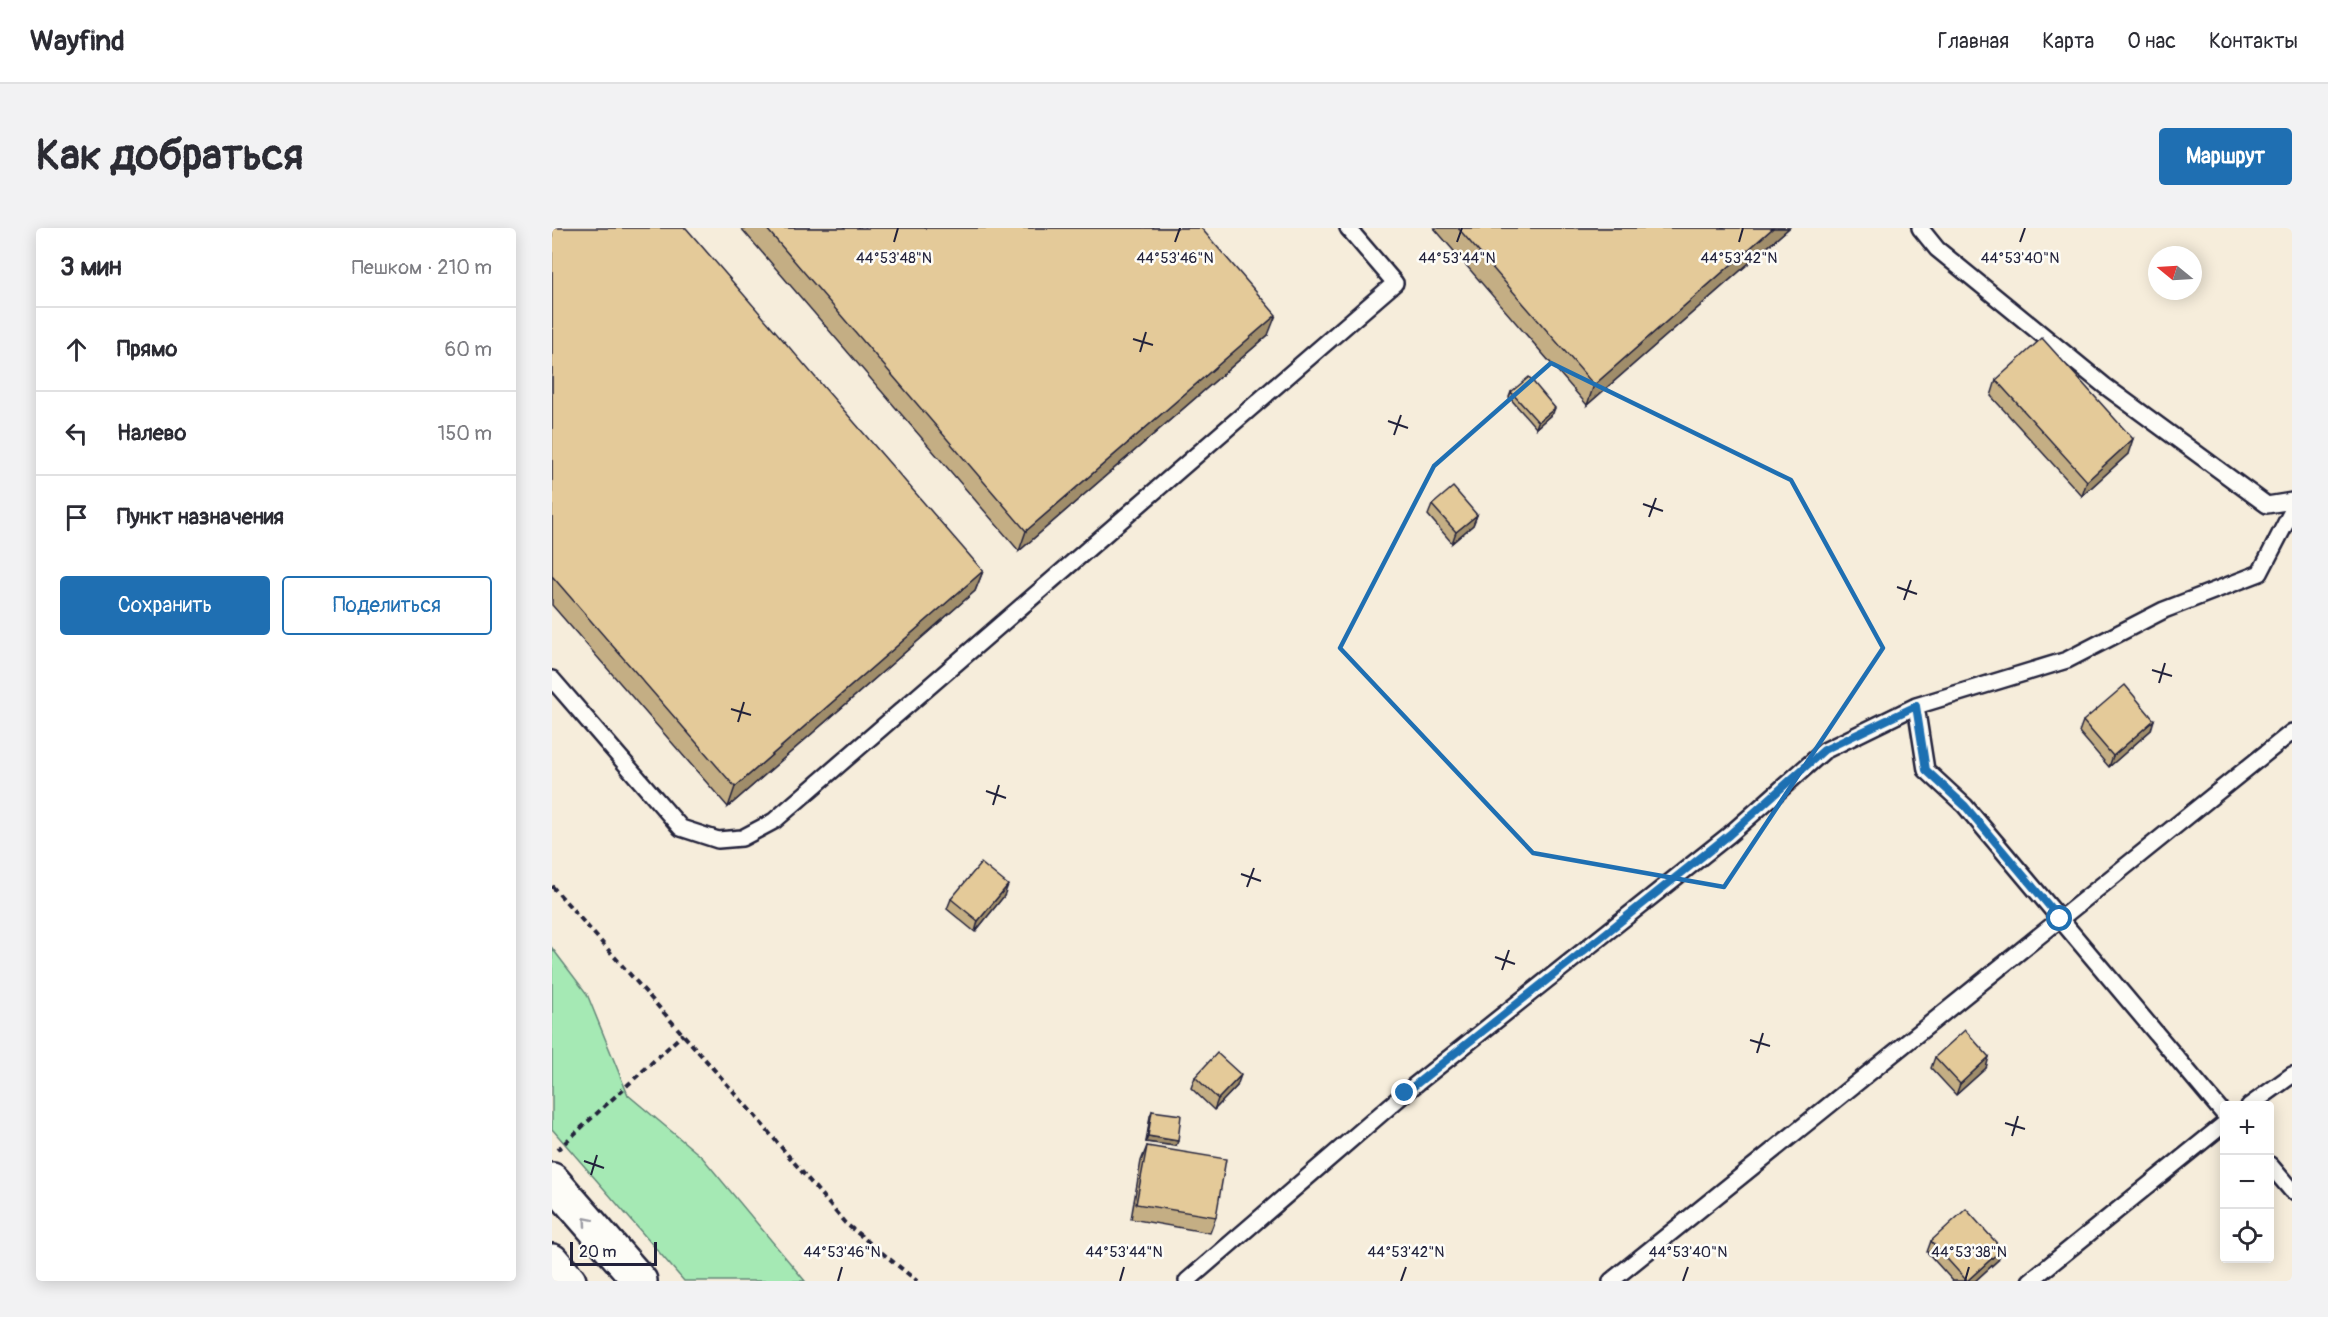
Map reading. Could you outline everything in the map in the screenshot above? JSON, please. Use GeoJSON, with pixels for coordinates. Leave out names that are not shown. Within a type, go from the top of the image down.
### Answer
{"type":"FeatureCollection","features":[{"type":"Feature","properties":{"kind":"main road"},"geometry":{"type":"LineString","coordinates":[[552,1180],[640,1281]]}},
{"type":"Feature","properties":{"kind":"main road"},"geometry":{"type":"LineString","coordinates":[[552,1261],[569,1281]]}},
{"type":"Feature","properties":{"kind":"lane"},"geometry":{"type":"LineString","coordinates":[[552,679],[681,828],[718,840],[742,838],[774,821],[1395,283],[1348,228]]}},
{"type":"Feature","properties":{"kind":"lane"},"geometry":{"type":"LineString","coordinates":[[1920,228],[1938,249],[2105,386],[2249,492],[2267,505],[2292,501]]}},
{"type":"Feature","properties":{"kind":"lane"},"geometry":{"type":"LineString","coordinates":[[1186,1281],[1405,1093],[1729,835],[1824,750],[1916,706],[2067,660],[2164,610],[2260,573],[2292,511]]}},
{"type":"Feature","properties":{"kind":"lane"},"geometry":{"type":"LineString","coordinates":[[1916,706],[1926,770],[1965,806],[2220,1109]]}},
{"type":"Feature","properties":{"kind":"lane"},"geometry":{"type":"LineString","coordinates":[[1611,1281],[2292,732]]}},
{"type":"Feature","properties":{"kind":"lane"},"geometry":{"type":"LineString","coordinates":[[2256,1101],[2292,1075]]}},
{"type":"Feature","properties":{"kind":"lane"},"geometry":{"type":"LineString","coordinates":[[2030,1281],[2220,1127]]}},
{"type":"Feature","properties":{"kind":"lane"},"geometry":{"type":"LineString","coordinates":[[2274,1170],[2292,1191]]}},
{"type":"Feature","properties":{"kind":"path"},"geometry":{"type":"LineString","coordinates":[[552,886],[845,1223],[917,1281]]}},
{"type":"Feature","properties":{"kind":"path"},"geometry":{"type":"LineString","coordinates":[[552,1155],[683,1034]]}},
{"type":"Feature","properties":{"kind":"highlighted area"},"geometry":{"type":"Polygon","coordinates":[[[1551,363],[1791,480],[1883,648],[1724,887],[1533,853],[1340,648],[1434,466],[1551,363]]]}},
{"type":"Feature","properties":{"kind":"green space"},"geometry":{"type":"Polygon","coordinates":[[[552,948],[587,994],[628,1095],[702,1157],[805,1281],[684,1281],[552,1129],[552,948]]]}},
{"type":"Feature","properties":{"kind":"building"},"geometry":{"type":"Polygon","coordinates":[[[552,228],[686,228],[983,571],[735,787],[552,576],[552,228]]]}},
{"type":"Feature","properties":{"kind":"building"},"geometry":{"type":"Polygon","coordinates":[[[766,228],[1201,228],[1276,315],[1026,531],[766,228]]]}},
{"type":"Feature","properties":{"kind":"building"},"geometry":{"type":"Polygon","coordinates":[[[1458,228],[1773,228],[1594,385],[1458,228]]]}},
{"type":"Feature","properties":{"kind":"building"},"geometry":{"type":"Polygon","coordinates":[[[2042,338],[2133,439],[2087,481],[1996,380],[2042,338]]]}},
{"type":"Feature","properties":{"kind":"building"},"geometry":{"type":"Polygon","coordinates":[[[1529,377],[1555,408],[1538,422],[1511,392],[1529,377]]]}},
{"type":"Feature","properties":{"kind":"building"},"geometry":{"type":"Polygon","coordinates":[[[1453,487],[1477,515],[1456,532],[1432,505],[1453,487]]]}},
{"type":"Feature","properties":{"kind":"building"},"geometry":{"type":"Polygon","coordinates":[[[2125,685],[2154,720],[2113,756],[2083,721],[2125,685]]]}},
{"type":"Feature","properties":{"kind":"building"},"geometry":{"type":"Polygon","coordinates":[[[981,863],[1008,885],[978,921],[951,899],[981,863]]]}},
{"type":"Feature","properties":{"kind":"building"},"geometry":{"type":"Polygon","coordinates":[[[1965,1030],[1989,1057],[1960,1084],[1935,1057],[1965,1030]]]}},
{"type":"Feature","properties":{"kind":"building"},"geometry":{"type":"Polygon","coordinates":[[[1217,1053],[1241,1075],[1218,1099],[1195,1077],[1217,1053]]]}},
{"type":"Feature","properties":{"kind":"building"},"geometry":{"type":"Polygon","coordinates":[[[1152,1111],[1181,1115],[1178,1141],[1148,1136],[1152,1111]]]}},
{"type":"Feature","properties":{"kind":"building"},"geometry":{"type":"Polygon","coordinates":[[[1147,1146],[1226,1159],[1216,1217],[1136,1204],[1147,1146]]]}},
{"type":"Feature","properties":{"kind":"building"},"geometry":{"type":"Polygon","coordinates":[[[1966,1209],[2002,1249],[1967,1281],[1931,1241],[1966,1209]]]}},
{"type":"Feature","properties":{"kind":"route"},"geometry":{"type":"LineString","coordinates":[[1405,1093],[1729,835],[1824,750],[1916,706],[1926,770],[1965,806],[2060,919]]}}]}
